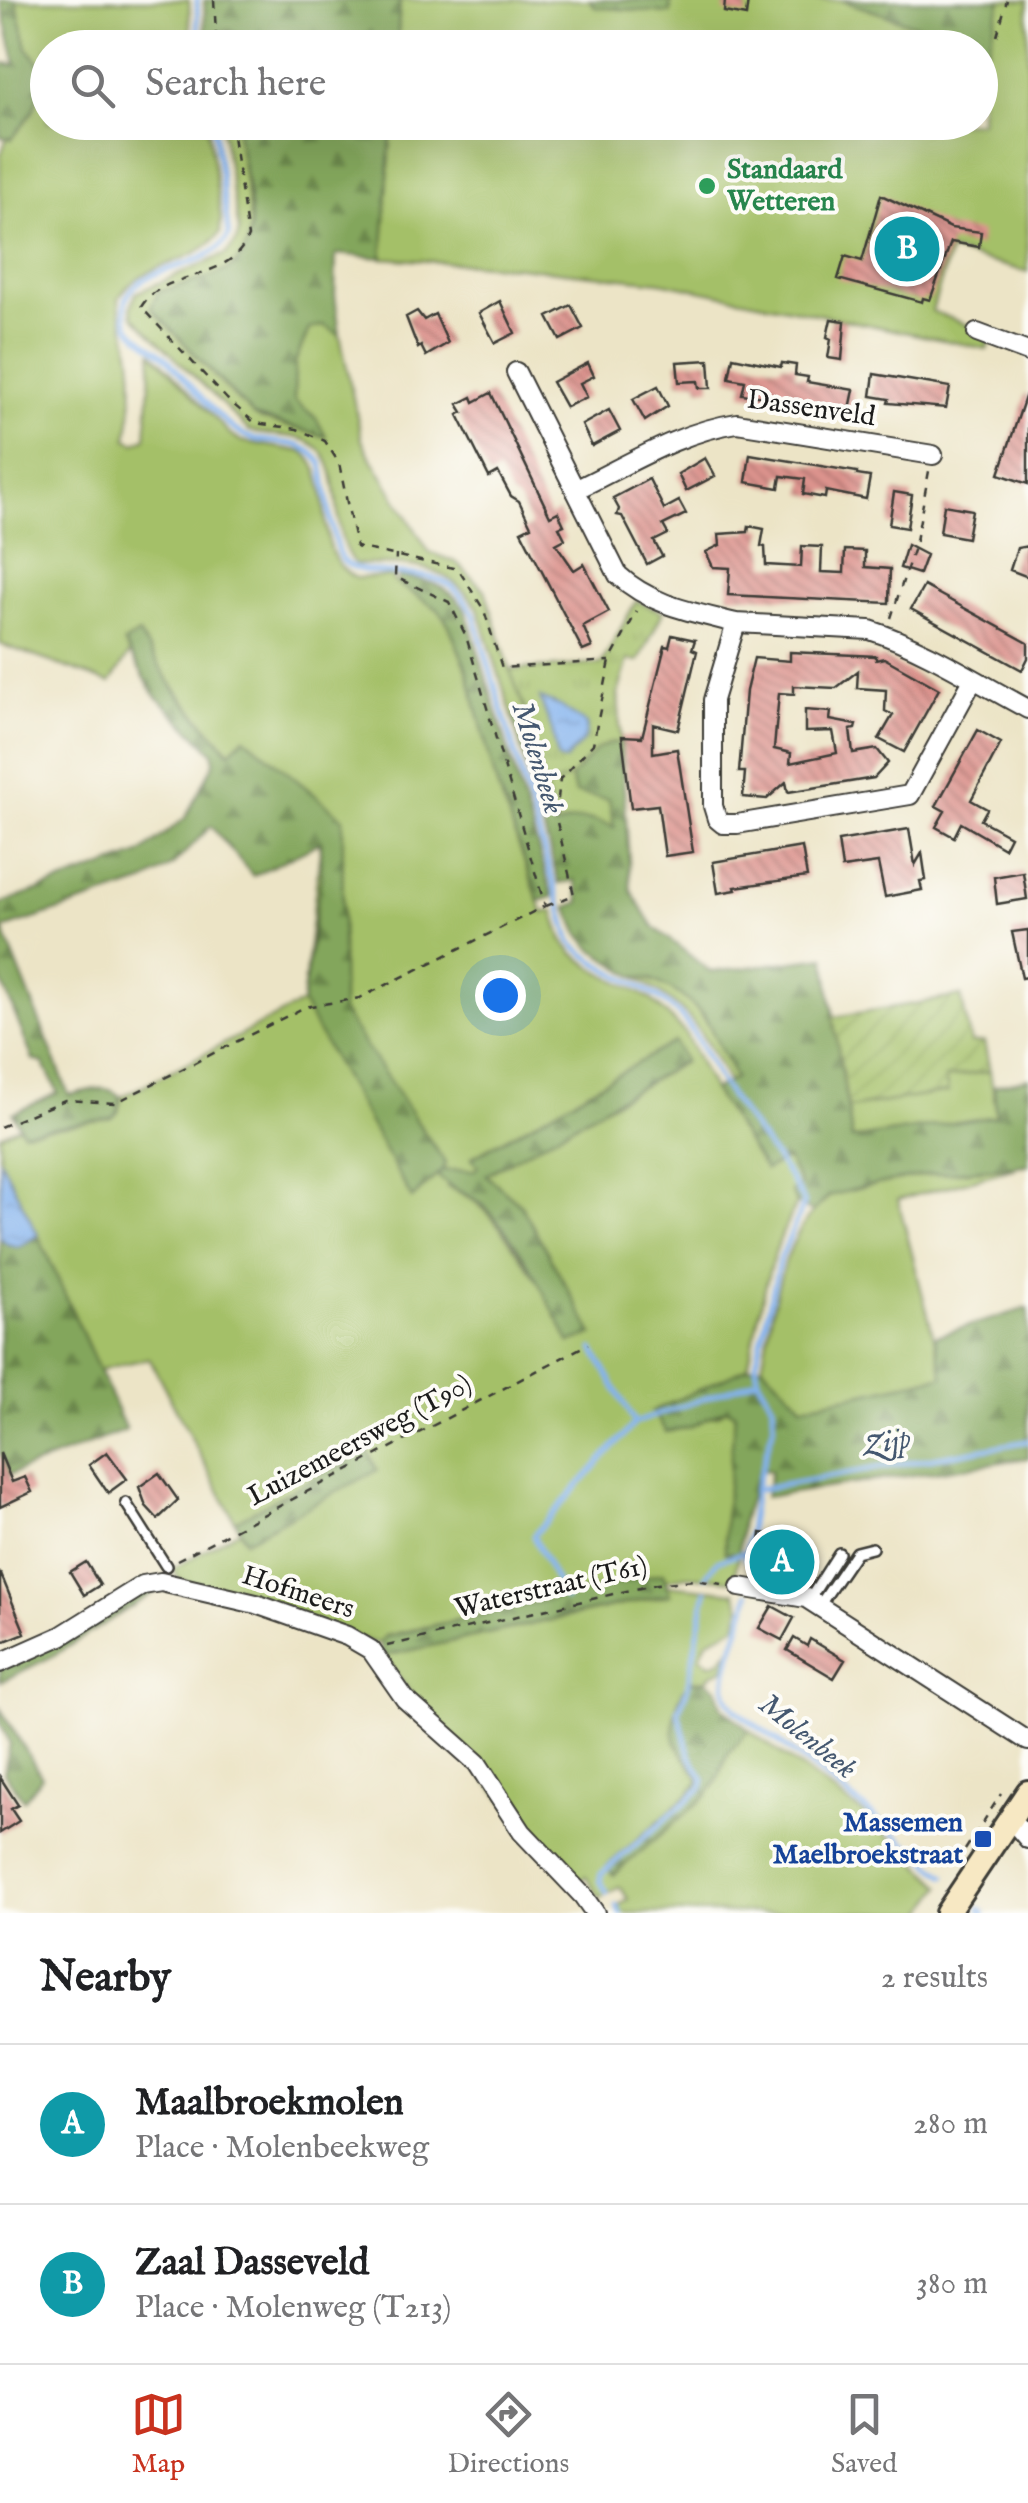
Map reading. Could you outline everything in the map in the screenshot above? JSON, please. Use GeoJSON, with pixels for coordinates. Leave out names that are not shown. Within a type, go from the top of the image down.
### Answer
{"type":"FeatureCollection","features":[{"type":"Feature","properties":{"kind":"main road"},"geometry":{"type":"LineString","coordinates":[[947,1913],[1028,1792]]}},
{"type":"Feature","properties":{"kind":"street"},"geometry":{"type":"LineString","coordinates":[[976,332],[1028,352]]}},
{"type":"Feature","properties":{"kind":"street"},"geometry":{"type":"LineString","coordinates":[[516,372],[618,575],[646,596],[736,622],[870,630],[1028,710]]}},
{"type":"Feature","properties":{"kind":"street","name":"Dassenveld"},"geometry":{"type":"LineString","coordinates":[[575,490],[706,428],[737,424],[932,454]]}},
{"type":"Feature","properties":{"kind":"street"},"geometry":{"type":"LineString","coordinates":[[736,622],[713,700],[713,806],[723,824],[910,795],[973,680]]}},
{"type":"Feature","properties":{"kind":"street","name":"Hofmeers"},"geometry":{"type":"LineString","coordinates":[[0,1664],[61,1636],[143,1584],[160,1582],[302,1619],[348,1636],[372,1650],[406,1699],[477,1763],[522,1832],[595,1913]]}},
{"type":"Feature","properties":{"kind":"street"},"geometry":{"type":"LineString","coordinates":[[740,1587],[814,1603],[1028,1741]]}},
{"type":"Feature","properties":{"kind":"street"},"geometry":{"type":"LineString","coordinates":[[1010,1818],[1028,1839]]}},
{"type":"Feature","properties":{"kind":"lane"},"geometry":{"type":"LineString","coordinates":[[126,1503],[166,1566]]}},
{"type":"Feature","properties":{"kind":"lane"},"geometry":{"type":"LineString","coordinates":[[814,1603],[856,1552],[872,1548]]}},
{"type":"Feature","properties":{"kind":"lane"},"geometry":{"type":"LineString","coordinates":[[814,1603],[838,1553]]}},
{"type":"Feature","properties":{"kind":"path"},"geometry":{"type":"LineString","coordinates":[[214,0],[216,30]]}},
{"type":"Feature","properties":{"kind":"path"},"geometry":{"type":"LineString","coordinates":[[998,32],[1007,0]]}},
{"type":"Feature","properties":{"kind":"path"},"geometry":{"type":"LineString","coordinates":[[234,140],[248,236],[241,252],[224,264],[150,293],[141,306],[227,399],[255,423],[297,430],[325,441],[339,463],[356,546],[458,569],[484,610],[502,668],[610,661]]}},
{"type":"Feature","properties":{"kind":"path"},"geometry":{"type":"LineString","coordinates":[[886,635],[916,541],[932,454]]}},
{"type":"Feature","properties":{"kind":"path"},"geometry":{"type":"LineString","coordinates":[[396,555],[395,578],[449,602],[466,636],[545,906]]}},
{"type":"Feature","properties":{"kind":"path"},"geometry":{"type":"LineString","coordinates":[[0,1127],[65,1100],[114,1102],[305,1007],[360,998],[574,895],[556,818],[560,780],[593,744],[610,661],[646,596]]}},
{"type":"Feature","properties":{"kind":"path","name":"Luizemeersweg (T90)"},"geometry":{"type":"LineString","coordinates":[[166,1566],[588,1344]]}},
{"type":"Feature","properties":{"kind":"path","name":"Waterstraat (T61)"},"geometry":{"type":"LineString","coordinates":[[372,1650],[657,1584],[694,1580],[740,1587]]}},
{"type":"Feature","properties":{"kind":"green space"},"geometry":{"type":"Polygon","coordinates":[[[0,0],[16,0],[30,51],[30,115],[12,139],[0,137],[0,63],[16,64],[0,0]]]}},
{"type":"Feature","properties":{"kind":"green space"},"geometry":{"type":"Polygon","coordinates":[[[16,0],[189,0],[190,30],[30,30],[30,51],[16,0]]]}},
{"type":"Feature","properties":{"kind":"green space"},"geometry":{"type":"Polygon","coordinates":[[[204,0],[400,0],[398,30],[205,30],[204,0]]]}},
{"type":"Feature","properties":{"kind":"green space","name":"Standaard Wetteren"},"geometry":{"type":"Polygon","coordinates":[[[400,0],[590,0],[596,7],[670,13],[671,0],[841,0],[930,30],[398,30],[400,0]]]}},
{"type":"Feature","properties":{"kind":"green space"},"geometry":{"type":"Polygon","coordinates":[[[590,0],[671,0],[670,13],[595,7],[590,0]]]}},
{"type":"Feature","properties":{"kind":"green space"},"geometry":{"type":"Polygon","coordinates":[[[841,0],[1001,0],[993,30],[931,30],[841,0]]]}},
{"type":"Feature","properties":{"kind":"green space","name":"Standaard Wetteren"},"geometry":{"type":"Polygon","coordinates":[[[1001,0],[1028,0],[1028,272],[950,251],[932,311],[991,334],[987,349],[660,282],[382,258],[391,140],[998,140],[998,30],[992,30],[1001,0]]]}},
{"type":"Feature","properties":{"kind":"green space"},"geometry":{"type":"Polygon","coordinates":[[[30,115],[30,140],[210,140],[220,233],[197,252],[141,277],[119,298],[132,368],[127,439],[135,443],[146,438],[152,352],[230,434],[241,441],[304,452],[315,466],[332,553],[341,567],[356,578],[392,576],[393,581],[439,610],[449,625],[467,670],[496,782],[543,913],[553,910],[563,941],[573,953],[651,999],[685,1033],[713,1090],[765,1170],[787,1159],[802,1187],[792,1192],[797,1204],[772,1263],[748,1367],[653,1411],[717,1416],[726,1409],[736,1413],[725,1553],[739,1553],[734,1580],[688,1576],[665,1580],[663,1574],[385,1636],[374,1643],[178,1579],[174,1568],[240,1530],[245,1539],[367,1451],[235,1521],[149,1358],[99,1370],[0,1159],[0,1135],[19,1126],[23,1132],[107,1117],[118,1112],[121,1097],[302,1003],[321,842],[200,719],[139,635],[125,643],[130,653],[110,683],[0,644],[0,157],[7,137],[12,139],[30,115]],[[674,1043],[472,1157],[478,1166],[474,1171],[454,1170],[447,1187],[486,1212],[539,1281],[592,1334],[521,1205],[486,1175],[684,1062],[674,1043]]]}},
{"type":"Feature","properties":{"kind":"green space"},"geometry":{"type":"Polygon","coordinates":[[[224,140],[239,140],[252,232],[246,253],[227,270],[151,308],[236,399],[260,419],[325,436],[316,418],[294,400],[295,362],[309,329],[323,325],[340,335],[362,440],[369,454],[429,552],[456,562],[485,590],[510,670],[616,663],[621,744],[612,742],[597,749],[571,777],[576,793],[609,799],[615,828],[585,820],[555,827],[527,717],[513,719],[478,608],[465,592],[424,568],[355,564],[341,533],[333,477],[318,448],[295,437],[248,430],[133,316],[131,307],[136,293],[226,254],[239,231],[224,140]]]}},
{"type":"Feature","properties":{"kind":"green space"},"geometry":{"type":"Polygon","coordinates":[[[239,140],[391,140],[382,258],[336,254],[335,295],[340,335],[323,325],[309,329],[295,362],[294,400],[316,418],[326,437],[254,416],[151,308],[158,292],[226,270],[239,259],[247,245],[250,227],[248,188],[239,140]]]}},
{"type":"Feature","properties":{"kind":"green space"},"geometry":{"type":"Polygon","coordinates":[[[398,576],[436,585],[465,609],[553,897],[539,901],[496,782],[467,670],[449,625],[439,610],[398,584],[398,576]]]}},
{"type":"Feature","properties":{"kind":"green space"},"geometry":{"type":"Polygon","coordinates":[[[636,601],[663,612],[639,661],[628,660],[618,694],[621,744],[612,742],[597,749],[571,777],[545,788],[527,716],[510,670],[601,664],[636,601]]]}},
{"type":"Feature","properties":{"kind":"green space"},"geometry":{"type":"Polygon","coordinates":[[[139,634],[176,692],[229,752],[245,737],[343,818],[342,1011],[446,1164],[442,1170],[474,1171],[478,1166],[472,1158],[674,1042],[684,1061],[486,1175],[521,1205],[593,1334],[570,1343],[510,1236],[483,1205],[443,1181],[438,1176],[441,1171],[412,1199],[302,1003],[321,876],[321,842],[253,876],[211,826],[173,865],[143,883],[3,929],[69,1095],[103,1089],[121,1097],[118,1112],[112,1118],[23,1132],[13,1113],[58,1093],[43,1063],[33,1060],[0,977],[0,904],[140,854],[185,818],[214,763],[213,752],[154,694],[124,643],[139,634]]]}},
{"type":"Feature","properties":{"kind":"green space"},"geometry":{"type":"Polygon","coordinates":[[[527,716],[555,827],[584,820],[614,827],[609,799],[575,793],[571,777],[597,749],[612,742],[621,744],[631,891],[654,927],[711,972],[825,957],[852,1139],[996,1116],[994,1086],[1028,1078],[1028,1165],[930,1174],[869,1186],[829,1196],[813,1212],[797,1204],[791,1191],[801,1186],[787,1159],[765,1170],[713,1090],[735,1078],[704,1015],[678,993],[651,979],[633,976],[591,948],[578,932],[567,907],[580,902],[575,880],[559,884],[513,719],[527,716]]]}},
{"type":"Feature","properties":{"kind":"green space"},"geometry":{"type":"Polygon","coordinates":[[[633,976],[672,989],[699,1012],[735,1079],[728,1082],[691,1020],[667,998],[633,976]]]}},
{"type":"Feature","properties":{"kind":"green space"},"geometry":{"type":"Polygon","coordinates":[[[961,996],[971,1043],[984,1042],[990,1071],[945,1078],[948,1092],[848,1108],[833,1017],[961,996]]]}},
{"type":"Feature","properties":{"kind":"green space"},"geometry":{"type":"Polygon","coordinates":[[[990,1071],[997,1116],[852,1139],[848,1108],[947,1092],[944,1078],[990,1071]]]}},
{"type":"Feature","properties":{"kind":"green space"},"geometry":{"type":"Polygon","coordinates":[[[1016,1168],[898,1200],[944,1376],[803,1406],[762,1365],[788,1255],[797,1234],[825,1200],[839,1192],[887,1181],[1016,1168]]]}},
{"type":"Feature","properties":{"kind":"green space"},"geometry":{"type":"Polygon","coordinates":[[[38,1235],[126,1430],[9,1475],[0,1453],[0,1237],[18,1247],[38,1235]]]}},
{"type":"Feature","properties":{"kind":"green space"},"geometry":{"type":"Polygon","coordinates":[[[1028,1308],[1028,1458],[765,1497],[771,1471],[759,1470],[742,1521],[739,1553],[725,1553],[735,1413],[726,1409],[690,1427],[666,1432],[653,1411],[748,1367],[762,1365],[803,1406],[943,1376],[935,1336],[1028,1308]]]}},
{"type":"Feature","properties":{"kind":"green space"},"geometry":{"type":"Polygon","coordinates":[[[367,1450],[377,1470],[246,1540],[235,1521],[367,1450]]]}},
{"type":"Feature","properties":{"kind":"green space"},"geometry":{"type":"Polygon","coordinates":[[[663,1573],[670,1594],[384,1656],[380,1643],[385,1637],[663,1573]]]}},
{"type":"Feature","properties":{"kind":"green space"},"geometry":{"type":"Polygon","coordinates":[[[668,1585],[735,1592],[741,1606],[737,1625],[707,1641],[700,1656],[710,1664],[728,1651],[724,1669],[707,1680],[692,1681],[684,1688],[677,1706],[683,1755],[701,1781],[613,1875],[705,1797],[716,1783],[726,1756],[749,1730],[868,1817],[942,1886],[924,1913],[622,1913],[617,1907],[628,1899],[620,1887],[600,1898],[586,1877],[578,1882],[421,1708],[384,1656],[669,1595],[668,1585]]]}},
{"type":"Feature","properties":{"kind":"green space"},"geometry":{"type":"Polygon","coordinates":[[[141,1589],[156,1591],[53,1656],[0,1682],[0,1670],[141,1589]]]}},
{"type":"Feature","properties":{"kind":"green space"},"geometry":{"type":"Polygon","coordinates":[[[692,1681],[706,1681],[717,1688],[722,1707],[749,1730],[728,1753],[716,1783],[705,1797],[613,1875],[607,1866],[700,1781],[677,1746],[674,1733],[679,1700],[692,1681]]]}},
{"type":"Feature","properties":{"kind":"green space"},"geometry":{"type":"Polygon","coordinates":[[[0,1708],[42,1777],[24,1800],[4,1773],[10,1743],[0,1722],[0,1708]]]}},
{"type":"Feature","properties":{"kind":"water"},"geometry":{"type":"Polygon","coordinates":[[[540,698],[586,724],[583,740],[565,761],[558,759],[540,698]]]}},
{"type":"Feature","properties":{"kind":"water"},"geometry":{"type":"Polygon","coordinates":[[[0,1159],[38,1235],[18,1247],[0,1237],[0,1159]]]}},
{"type":"Feature","properties":{"kind":"building"},"geometry":{"type":"Polygon","coordinates":[[[725,0],[748,0],[746,16],[724,12],[725,0]]]}},
{"type":"Feature","properties":{"kind":"building"},"geometry":{"type":"Polygon","coordinates":[[[881,195],[951,228],[981,232],[979,247],[951,242],[930,300],[923,298],[922,302],[838,279],[845,256],[862,261],[881,195]]]}},
{"type":"Feature","properties":{"kind":"building"},"geometry":{"type":"Polygon","coordinates":[[[500,301],[515,333],[495,343],[479,313],[500,301]]]}},
{"type":"Feature","properties":{"kind":"building"},"geometry":{"type":"Polygon","coordinates":[[[571,305],[583,328],[560,340],[548,317],[571,305]]]}},
{"type":"Feature","properties":{"kind":"building"},"geometry":{"type":"Polygon","coordinates":[[[417,311],[424,320],[435,314],[448,343],[426,356],[421,346],[418,348],[406,317],[417,311]]]}},
{"type":"Feature","properties":{"kind":"building"},"geometry":{"type":"Polygon","coordinates":[[[831,319],[845,321],[842,360],[828,358],[831,319]]]}},
{"type":"Feature","properties":{"kind":"building"},"geometry":{"type":"Polygon","coordinates":[[[733,357],[781,367],[782,363],[796,365],[795,375],[808,377],[807,382],[854,390],[850,409],[742,394],[745,381],[729,378],[733,357]]]}},
{"type":"Feature","properties":{"kind":"building"},"geometry":{"type":"Polygon","coordinates":[[[709,360],[711,388],[699,388],[698,381],[679,382],[677,362],[709,360]]]}},
{"type":"Feature","properties":{"kind":"building"},"geometry":{"type":"Polygon","coordinates":[[[588,363],[594,376],[580,383],[587,397],[566,407],[552,382],[588,363]]]}},
{"type":"Feature","properties":{"kind":"building"},"geometry":{"type":"Polygon","coordinates":[[[874,374],[950,387],[946,408],[888,403],[889,399],[871,396],[874,374]]]}},
{"type":"Feature","properties":{"kind":"building"},"geometry":{"type":"Polygon","coordinates":[[[658,386],[668,406],[645,421],[633,399],[658,386]]]}},
{"type":"Feature","properties":{"kind":"building"},"geometry":{"type":"Polygon","coordinates":[[[491,393],[550,516],[558,512],[564,525],[559,527],[565,539],[556,544],[574,570],[584,564],[609,612],[583,626],[592,647],[583,651],[521,531],[531,526],[519,501],[511,496],[498,472],[489,477],[458,415],[463,412],[458,404],[472,397],[474,402],[491,393]]]}},
{"type":"Feature","properties":{"kind":"building"},"geometry":{"type":"Polygon","coordinates":[[[1028,395],[1028,484],[999,474],[1028,395]]]}},
{"type":"Feature","properties":{"kind":"building"},"geometry":{"type":"Polygon","coordinates":[[[609,410],[620,431],[592,446],[582,425],[609,410]]]}},
{"type":"Feature","properties":{"kind":"building"},"geometry":{"type":"Polygon","coordinates":[[[750,454],[870,477],[866,499],[826,491],[825,498],[803,494],[805,479],[781,476],[779,488],[746,482],[750,454]]]}},
{"type":"Feature","properties":{"kind":"building"},"geometry":{"type":"Polygon","coordinates":[[[705,458],[715,476],[686,491],[678,474],[705,458]]]}},
{"type":"Feature","properties":{"kind":"building"},"geometry":{"type":"Polygon","coordinates":[[[649,479],[664,509],[679,501],[686,514],[663,525],[668,534],[654,541],[662,556],[647,564],[622,516],[617,515],[619,509],[613,498],[649,479]]]}},
{"type":"Feature","properties":{"kind":"building"},"geometry":{"type":"Polygon","coordinates":[[[894,492],[912,495],[907,528],[889,525],[894,492]]]}},
{"type":"Feature","properties":{"kind":"building"},"geometry":{"type":"Polygon","coordinates":[[[944,505],[972,510],[967,538],[940,533],[944,505]]]}},
{"type":"Feature","properties":{"kind":"building"},"geometry":{"type":"Polygon","coordinates":[[[749,526],[764,529],[761,546],[765,547],[766,565],[801,567],[802,546],[822,547],[821,572],[844,573],[845,550],[865,551],[865,567],[890,569],[889,603],[728,595],[730,568],[713,567],[706,552],[720,545],[719,534],[748,532],[749,526]]]}},
{"type":"Feature","properties":{"kind":"building"},"geometry":{"type":"Polygon","coordinates":[[[907,545],[926,555],[919,574],[900,568],[907,545]]]}},
{"type":"Feature","properties":{"kind":"building"},"geometry":{"type":"Polygon","coordinates":[[[1028,546],[1028,577],[1010,570],[1017,548],[1028,546]]]}},
{"type":"Feature","properties":{"kind":"building"},"geometry":{"type":"Polygon","coordinates":[[[924,586],[1028,643],[1028,658],[1022,670],[911,609],[924,586]]]}},
{"type":"Feature","properties":{"kind":"building"},"geometry":{"type":"Polygon","coordinates":[[[672,635],[695,640],[692,649],[697,651],[678,730],[653,724],[653,753],[677,749],[693,852],[665,856],[658,805],[631,808],[622,736],[642,737],[665,646],[669,647],[672,635]]]}},
{"type":"Feature","properties":{"kind":"building"},"geometry":{"type":"Polygon","coordinates":[[[790,652],[876,656],[876,660],[884,658],[939,689],[904,752],[879,739],[893,715],[885,711],[886,690],[857,688],[858,671],[836,688],[794,686],[794,694],[779,693],[774,749],[791,753],[790,763],[837,753],[833,731],[805,732],[805,710],[831,712],[830,720],[856,725],[850,730],[853,753],[877,749],[888,763],[874,778],[788,792],[786,782],[767,799],[743,797],[745,772],[739,772],[746,691],[754,658],[790,661],[790,652]]]}},
{"type":"Feature","properties":{"kind":"building"},"geometry":{"type":"Polygon","coordinates":[[[978,730],[1001,743],[971,800],[987,809],[981,820],[1010,836],[1004,848],[961,823],[954,837],[936,827],[945,811],[936,806],[978,730]]]}},
{"type":"Feature","properties":{"kind":"building"},"geometry":{"type":"Polygon","coordinates":[[[909,829],[915,865],[922,853],[926,880],[920,881],[922,890],[885,897],[878,863],[842,868],[838,841],[909,829]]]}},
{"type":"Feature","properties":{"kind":"building"},"geometry":{"type":"Polygon","coordinates":[[[802,847],[807,877],[718,893],[713,862],[802,847]]]}},
{"type":"Feature","properties":{"kind":"building"},"geometry":{"type":"Polygon","coordinates":[[[1023,872],[1027,899],[997,904],[994,877],[1023,872]]]}},
{"type":"Feature","properties":{"kind":"building"},"geometry":{"type":"Polygon","coordinates":[[[1028,930],[1028,977],[1022,978],[1012,932],[1028,930]]]}},
{"type":"Feature","properties":{"kind":"building"},"geometry":{"type":"Polygon","coordinates":[[[107,1452],[127,1479],[108,1493],[89,1465],[107,1452]]]}},
{"type":"Feature","properties":{"kind":"building"},"geometry":{"type":"Polygon","coordinates":[[[0,1453],[12,1482],[25,1477],[32,1492],[0,1507],[0,1453]]]}},
{"type":"Feature","properties":{"kind":"building"},"geometry":{"type":"Polygon","coordinates":[[[159,1473],[178,1500],[158,1519],[146,1506],[139,1487],[159,1473]]]}},
{"type":"Feature","properties":{"kind":"building"},"geometry":{"type":"Polygon","coordinates":[[[761,1533],[777,1535],[774,1552],[806,1555],[803,1583],[757,1577],[761,1533]]]}},
{"type":"Feature","properties":{"kind":"building"},"geometry":{"type":"Polygon","coordinates":[[[86,1562],[100,1585],[84,1595],[70,1572],[86,1562]]]}},
{"type":"Feature","properties":{"kind":"building"},"geometry":{"type":"Polygon","coordinates":[[[0,1572],[25,1633],[0,1643],[0,1572]]]}},
{"type":"Feature","properties":{"kind":"building"},"geometry":{"type":"Polygon","coordinates":[[[772,1606],[794,1618],[782,1640],[759,1628],[772,1606]]]}},
{"type":"Feature","properties":{"kind":"building"},"geometry":{"type":"Polygon","coordinates":[[[794,1638],[807,1646],[810,1639],[845,1660],[834,1678],[787,1650],[794,1638]]]}},
{"type":"Feature","properties":{"kind":"building"},"geometry":{"type":"Polygon","coordinates":[[[0,1777],[18,1805],[11,1809],[19,1821],[0,1833],[0,1777]]]}},
{"type":"Feature","properties":{"kind":"waterway","name":"Molenbeek"},"geometry":{"type":"LineString","coordinates":[[197,0],[198,30]]}},
{"type":"Feature","properties":{"kind":"waterway","name":"Molenbeek"},"geometry":{"type":"LineString","coordinates":[[216,140],[229,235],[208,255],[135,286],[126,304],[130,327],[165,357],[234,429],[245,436],[303,447],[313,454],[322,464],[338,549],[349,565],[439,580],[464,599],[473,612],[571,942],[595,961],[662,1000],[682,1018],[804,1203],[779,1262],[756,1363],[758,1379],[773,1405],[774,1425],[755,1490],[745,1559]]}},
{"type":"Feature","properties":{"kind":"waterway"},"geometry":{"type":"LineString","coordinates":[[565,1599],[533,1536],[635,1423],[593,1349]]}},
{"type":"Feature","properties":{"kind":"waterway"},"geometry":{"type":"LineString","coordinates":[[635,1423],[758,1379]]}},
{"type":"Feature","properties":{"kind":"waterway","name":"Zijp"},"geometry":{"type":"LineString","coordinates":[[756,1490],[1028,1441]]}},
{"type":"Feature","properties":{"kind":"waterway"},"geometry":{"type":"LineString","coordinates":[[706,1576],[717,1561],[744,1552]]}},
{"type":"Feature","properties":{"kind":"waterway"},"geometry":{"type":"LineString","coordinates":[[607,1893],[601,1874],[702,1788],[704,1780],[690,1756],[678,1712],[687,1689],[706,1591]]}},
{"type":"Feature","properties":{"kind":"waterway","name":"Molenbeek"},"geometry":{"type":"LineString","coordinates":[[749,1593],[727,1673],[730,1702],[945,1876]]}},
{"type":"Feature","properties":{"kind":"waterway"},"geometry":{"type":"LineString","coordinates":[[616,1906],[620,1913]]}},
{"type":"Feature","properties":{"kind":"waterway","name":"Molenbeek"},"geometry":{"type":"LineString","coordinates":[[980,1909],[984,1913]]}},
{"type":"Feature","properties":{"kind":"place","name":"Standaard Wetteren"},"geometry":{"type":"Point","coordinates":[707,186]}},
{"type":"Feature","properties":{"kind":"place","name":"Zaal Dasseveld"},"geometry":{"type":"Point","coordinates":[907,249]}},
{"type":"Feature","properties":{"kind":"place","name":"Maalbroekmolen"},"geometry":{"type":"Point","coordinates":[782,1562]}},
{"type":"Feature","properties":{"kind":"place","name":"Massemen Maelbroekstraat"},"geometry":{"type":"Point","coordinates":[983,1839]}}]}
